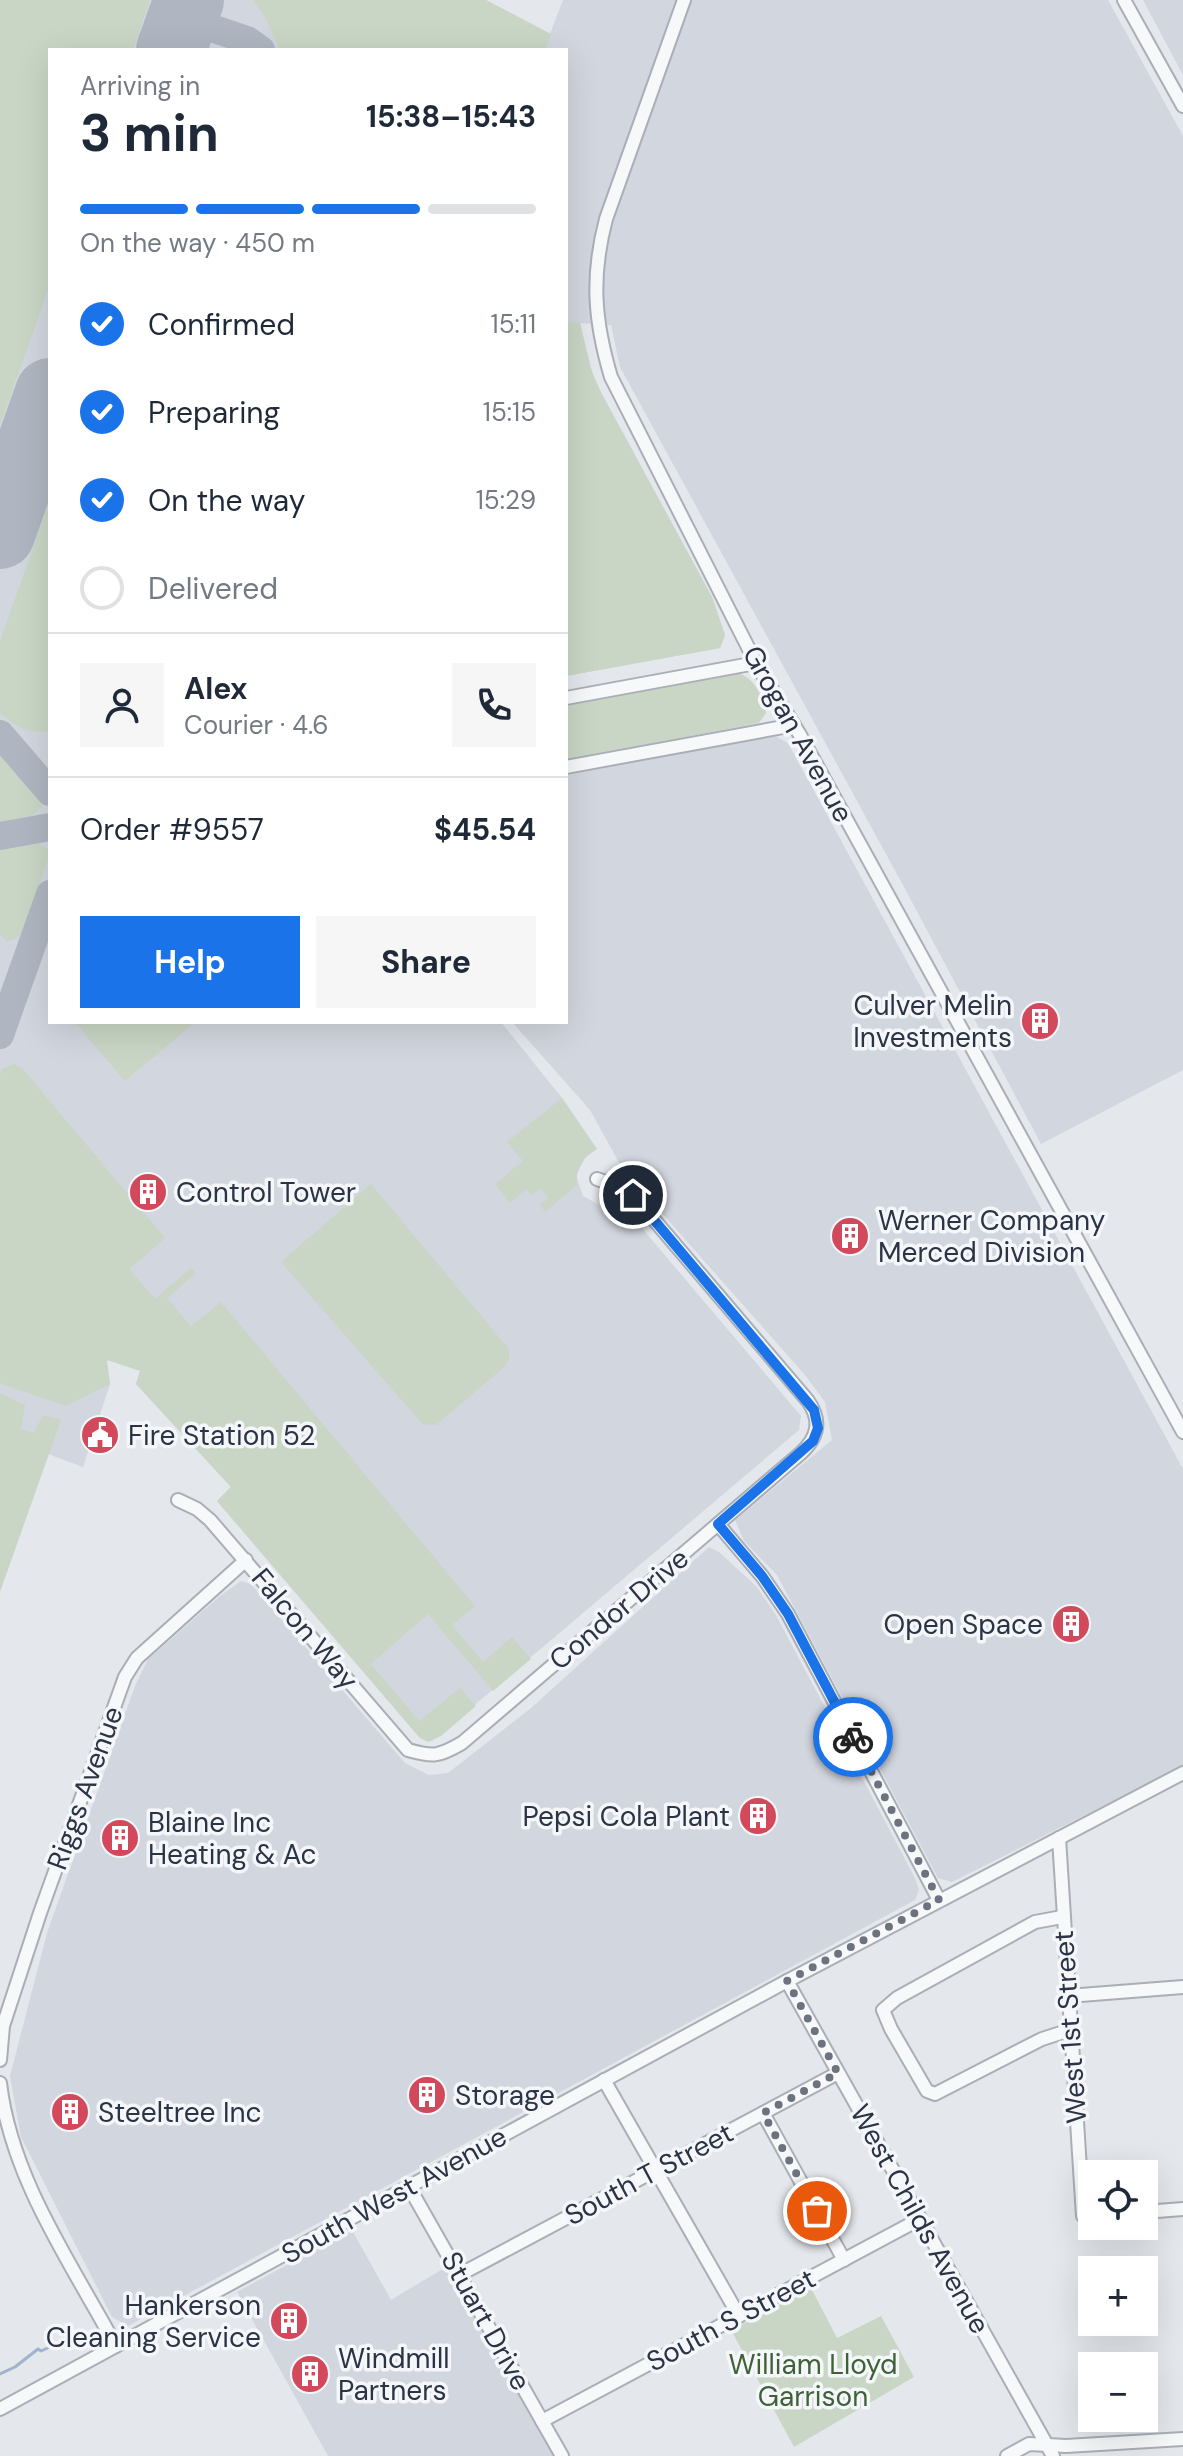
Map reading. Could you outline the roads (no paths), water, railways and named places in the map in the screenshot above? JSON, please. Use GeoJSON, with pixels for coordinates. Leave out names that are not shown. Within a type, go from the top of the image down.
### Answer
{"type":"FeatureCollection","features":[{"type":"Feature","properties":{"kind":"street","name":"Grogan Avenue"},"geometry":{"type":"LineString","coordinates":[[684,0],[606,219],[597,262],[596,306],[602,346],[619,396],[756,663],[794,725],[1183,1432]]}},
{"type":"Feature","properties":{"kind":"street"},"geometry":{"type":"LineString","coordinates":[[1124,0],[1183,106]]}},
{"type":"Feature","properties":{"kind":"street"},"geometry":{"type":"LineString","coordinates":[[568,698],[756,663]]}},
{"type":"Feature","properties":{"kind":"street"},"geometry":{"type":"LineString","coordinates":[[568,767],[794,725]]}},
{"type":"Feature","properties":{"kind":"street","name":"Condor Drive"},"geometry":{"type":"LineString","coordinates":[[431,1757],[462,1743],[813,1441],[818,1428],[814,1410],[633,1195],[597,1179]]}},
{"type":"Feature","properties":{"kind":"street","name":"Falcon Way"},"geometry":{"type":"LineString","coordinates":[[178,1500],[197,1509],[210,1520],[408,1750],[431,1757]]}},
{"type":"Feature","properties":{"kind":"street"},"geometry":{"type":"LineString","coordinates":[[718,1524],[762,1576],[788,1614],[939,1900]]}},
{"type":"Feature","properties":{"kind":"street","name":"Riggs Avenue"},"geometry":{"type":"LineString","coordinates":[[0,2060],[4,2024],[40,1913],[125,1677],[137,1658],[246,1560]]}},
{"type":"Feature","properties":{"kind":"street","name":"South West Avenue"},"geometry":{"type":"LineString","coordinates":[[0,2409],[787,1981],[1183,1773]]}},
{"type":"Feature","properties":{"kind":"street","name":"West 1st Street"},"geometry":{"type":"LineString","coordinates":[[1059,1838],[1070,2030],[1083,2160]]}},
{"type":"Feature","properties":{"kind":"street"},"geometry":{"type":"LineString","coordinates":[[1062,1917],[1035,1922],[897,1998],[883,2010],[927,2091],[935,2094],[1042,2039],[1070,2030]]}},
{"type":"Feature","properties":{"kind":"street","name":"West Childs Avenue"},"geometry":{"type":"LineString","coordinates":[[787,1981],[1050,2450]]}},
{"type":"Feature","properties":{"kind":"street"},"geometry":{"type":"LineString","coordinates":[[1068,1996],[1183,1987]]}},
{"type":"Feature","properties":{"kind":"street","name":"South T Street"},"geometry":{"type":"LineString","coordinates":[[459,2275],[838,2073]]}},
{"type":"Feature","properties":{"kind":"street"},"geometry":{"type":"LineString","coordinates":[[604,2080],[739,2316]]}},
{"type":"Feature","properties":{"kind":"street"},"geometry":{"type":"LineString","coordinates":[[0,2083],[3,2113],[14,2152],[116,2346]]}},
{"type":"Feature","properties":{"kind":"street"},"geometry":{"type":"LineString","coordinates":[[763,2113],[844,2260]]}},
{"type":"Feature","properties":{"kind":"street","name":"Stuart Drive"},"geometry":{"type":"LineString","coordinates":[[409,2187],[562,2456]]}},
{"type":"Feature","properties":{"kind":"street"},"geometry":{"type":"LineString","coordinates":[[1158,2211],[1183,2209]]}},
{"type":"Feature","properties":{"kind":"street","name":"South S Street"},"geometry":{"type":"LineString","coordinates":[[542,2421],[920,2219]]}},
{"type":"Feature","properties":{"kind":"street"},"geometry":{"type":"LineString","coordinates":[[1007,2456],[1029,2444],[1050,2450],[1066,2446],[1183,2439]]}},
{"type":"Feature","properties":{"kind":"waterway"},"geometry":{"type":"LineString","coordinates":[[0,2374],[38,2349],[41,2351],[52,2346]]}},
{"type":"Feature","properties":{"kind":"place","name":"Culver Melin Investments"},"geometry":{"type":"Point","coordinates":[1040,1021]}},
{"type":"Feature","properties":{"kind":"place","name":"Control Tower"},"geometry":{"type":"Point","coordinates":[148,1192]}},
{"type":"Feature","properties":{"kind":"place","name":"Werner Company Merced Division"},"geometry":{"type":"Point","coordinates":[850,1236]}},
{"type":"Feature","properties":{"kind":"place","name":"Fire Station 52"},"geometry":{"type":"Point","coordinates":[100,1435]}},
{"type":"Feature","properties":{"kind":"place","name":"Open Space"},"geometry":{"type":"Point","coordinates":[1071,1624]}},
{"type":"Feature","properties":{"kind":"place","name":"Pepsi Cola Plant"},"geometry":{"type":"Point","coordinates":[758,1816]}},
{"type":"Feature","properties":{"kind":"place","name":"Blaine Inc Heating & Ac"},"geometry":{"type":"Point","coordinates":[120,1838]}},
{"type":"Feature","properties":{"kind":"place","name":"Storage"},"geometry":{"type":"Point","coordinates":[427,2095]}},
{"type":"Feature","properties":{"kind":"place","name":"Steeltree Inc"},"geometry":{"type":"Point","coordinates":[70,2112]}},
{"type":"Feature","properties":{"kind":"place","name":"Hankerson Cleaning Service"},"geometry":{"type":"Point","coordinates":[289,2321]}},
{"type":"Feature","properties":{"kind":"place","name":"Windmill Partners"},"geometry":{"type":"Point","coordinates":[310,2374]}},
{"type":"Feature","properties":{"kind":"park label","name":"William Lloyd Garrison"},"geometry":{"type":"Point","coordinates":[813,2380]}}]}
